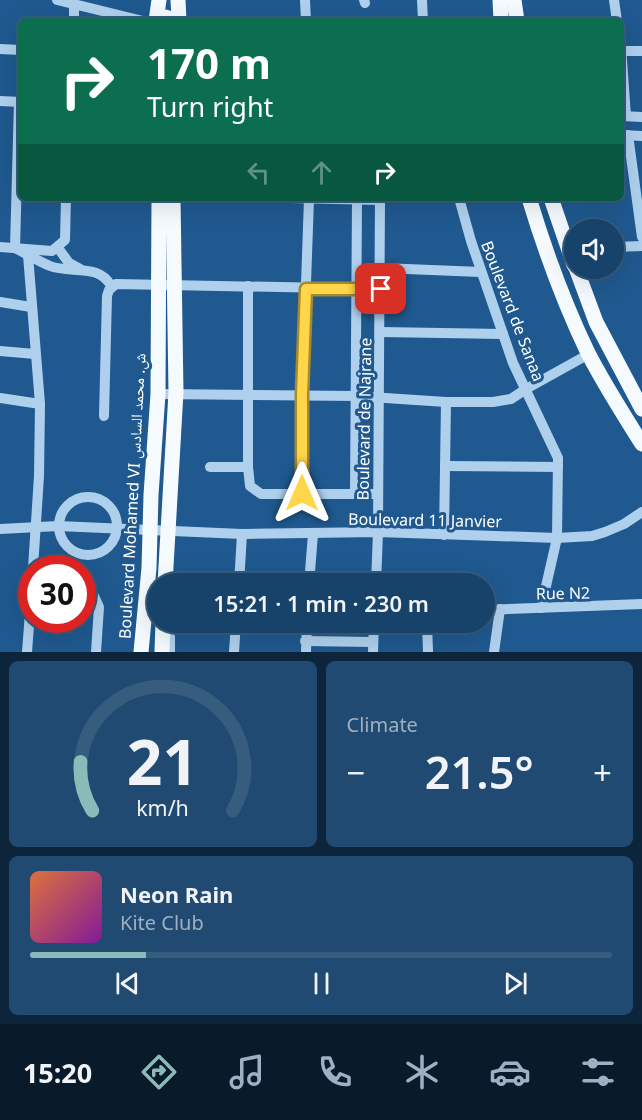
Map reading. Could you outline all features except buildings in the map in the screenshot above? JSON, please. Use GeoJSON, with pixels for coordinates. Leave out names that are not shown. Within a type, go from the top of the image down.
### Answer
{"type":"FeatureCollection","features":[{"type":"Feature","properties":{"kind":"main road"},"geometry":{"type":"LineString","coordinates":[[156,18],[159,0]]}},
{"type":"Feature","properties":{"kind":"main road"},"geometry":{"type":"LineString","coordinates":[[178,0],[178,18]]}},
{"type":"Feature","properties":{"kind":"main road"},"geometry":{"type":"LineString","coordinates":[[500,0],[501,18]]}},
{"type":"Feature","properties":{"kind":"main road"},"geometry":{"type":"LineString","coordinates":[[514,0],[517,18]]}},
{"type":"Feature","properties":{"kind":"main road","name":"Boulevard Mohamed VI ش. محمد السادس"},"geometry":{"type":"LineString","coordinates":[[141,652],[158,394],[159,201]]}},
{"type":"Feature","properties":{"kind":"main road"},"geometry":{"type":"LineString","coordinates":[[166,573],[176,392],[173,201]]}},
{"type":"Feature","properties":{"kind":"main road"},"geometry":{"type":"LineString","coordinates":[[530,201],[541,239],[589,354],[642,444]]}},
{"type":"Feature","properties":{"kind":"main road"},"geometry":{"type":"LineString","coordinates":[[552,201],[564,230]]}},
{"type":"Feature","properties":{"kind":"main road"},"geometry":{"type":"LineString","coordinates":[[580,279],[596,322],[642,409]]}},
{"type":"Feature","properties":{"kind":"main road"},"geometry":{"type":"LineString","coordinates":[[162,652],[163,633]]}},
{"type":"Feature","properties":{"kind":"street"},"geometry":{"type":"LineString","coordinates":[[57,0],[130,18]]}},
{"type":"Feature","properties":{"kind":"street"},"geometry":{"type":"LineString","coordinates":[[305,0],[306,18]]}},
{"type":"Feature","properties":{"kind":"street"},"geometry":{"type":"LineString","coordinates":[[422,0],[423,18]]}},
{"type":"Feature","properties":{"kind":"street"},"geometry":{"type":"LineString","coordinates":[[614,0],[617,18]]}},
{"type":"Feature","properties":{"kind":"street"},"geometry":{"type":"LineString","coordinates":[[74,5],[74,18]]}},
{"type":"Feature","properties":{"kind":"street"},"geometry":{"type":"LineString","coordinates":[[624,49],[642,51]]}},
{"type":"Feature","properties":{"kind":"street"},"geometry":{"type":"LineString","coordinates":[[0,50],[18,50]]}},
{"type":"Feature","properties":{"kind":"street"},"geometry":{"type":"LineString","coordinates":[[0,101],[18,102]]}},
{"type":"Feature","properties":{"kind":"street"},"geometry":{"type":"LineString","coordinates":[[624,116],[642,117]]}},
{"type":"Feature","properties":{"kind":"street"},"geometry":{"type":"LineString","coordinates":[[642,136],[625,135],[642,237]]}},
{"type":"Feature","properties":{"kind":"street"},"geometry":{"type":"LineString","coordinates":[[15,248],[18,160]]}},
{"type":"Feature","properties":{"kind":"street"},"geometry":{"type":"LineString","coordinates":[[0,247],[52,251],[58,248],[65,240],[66,201]]}},
{"type":"Feature","properties":{"kind":"street"},"geometry":{"type":"LineString","coordinates":[[302,493],[302,394],[309,201]]}},
{"type":"Feature","properties":{"kind":"street"},"geometry":{"type":"LineString","coordinates":[[355,494],[357,201]]}},
{"type":"Feature","properties":{"kind":"street","name":"Boulevard de Najrane"},"geometry":{"type":"LineString","coordinates":[[376,573],[381,289],[380,201]]}},
{"type":"Feature","properties":{"kind":"street","name":"Boulevard de Sanaa"},"geometry":{"type":"LineString","coordinates":[[460,201],[481,272],[513,363],[555,449],[558,467],[557,538],[541,608]]}},
{"type":"Feature","properties":{"kind":"street"},"geometry":{"type":"LineString","coordinates":[[624,247],[642,246]]}},
{"type":"Feature","properties":{"kind":"street"},"geometry":{"type":"LineString","coordinates":[[15,248],[62,270],[81,270]]}},
{"type":"Feature","properties":{"kind":"street"},"geometry":{"type":"LineString","coordinates":[[58,248],[69,263],[108,280],[111,286],[107,296],[104,416]]}},
{"type":"Feature","properties":{"kind":"street"},"geometry":{"type":"LineString","coordinates":[[28,255],[40,404],[34,555]]}},
{"type":"Feature","properties":{"kind":"street"},"geometry":{"type":"LineString","coordinates":[[381,268],[481,272]]}},
{"type":"Feature","properties":{"kind":"street"},"geometry":{"type":"LineString","coordinates":[[111,286],[116,284],[175,284],[306,289],[381,289]]}},
{"type":"Feature","properties":{"kind":"street"},"geometry":{"type":"LineString","coordinates":[[248,286],[250,394],[248,467],[250,486],[261,494],[378,494]]}},
{"type":"Feature","properties":{"kind":"street"},"geometry":{"type":"LineString","coordinates":[[0,302],[31,307]]}},
{"type":"Feature","properties":{"kind":"street"},"geometry":{"type":"LineString","coordinates":[[380,332],[503,334]]}},
{"type":"Feature","properties":{"kind":"street"},"geometry":{"type":"LineString","coordinates":[[0,351],[35,354]]}},
{"type":"Feature","properties":{"kind":"street"},"geometry":{"type":"LineString","coordinates":[[158,394],[176,392],[302,394],[446,402],[502,401],[511,399],[589,354]]}},
{"type":"Feature","properties":{"kind":"street"},"geometry":{"type":"LineString","coordinates":[[0,398],[40,404]]}},
{"type":"Feature","properties":{"kind":"street"},"geometry":{"type":"LineString","coordinates":[[444,536],[446,402]]}},
{"type":"Feature","properties":{"kind":"street"},"geometry":{"type":"LineString","coordinates":[[445,466],[558,467]]}},
{"type":"Feature","properties":{"kind":"street"},"geometry":{"type":"LineString","coordinates":[[210,467],[248,467]]}},
{"type":"Feature","properties":{"kind":"street"},"geometry":{"type":"LineString","coordinates":[[80,497],[99,498],[114,510],[118,529],[111,545],[95,555],[78,554],[63,543],[58,526],[64,508],[80,497]]}},
{"type":"Feature","properties":{"kind":"street","name":"Boulevard 11 Janvier"},"geometry":{"type":"LineString","coordinates":[[0,529],[58,526],[242,534],[378,532],[557,538],[592,536],[624,524],[642,512]]}},
{"type":"Feature","properties":{"kind":"street"},"geometry":{"type":"LineString","coordinates":[[240,573],[242,534]]}},
{"type":"Feature","properties":{"kind":"street"},"geometry":{"type":"LineString","coordinates":[[310,573],[313,534]]}},
{"type":"Feature","properties":{"kind":"street"},"geometry":{"type":"LineString","coordinates":[[96,600],[99,607],[96,652]]}},
{"type":"Feature","properties":{"kind":"street","name":"Rue N2"},"geometry":{"type":"LineString","coordinates":[[495,609],[642,604]]}},
{"type":"Feature","properties":{"kind":"street"},"geometry":{"type":"LineString","coordinates":[[494,652],[500,609]]}},
{"type":"Feature","properties":{"kind":"street"},"geometry":{"type":"LineString","coordinates":[[27,652],[28,633]]}},
{"type":"Feature","properties":{"kind":"street"},"geometry":{"type":"LineString","coordinates":[[168,633],[170,652]]}},
{"type":"Feature","properties":{"kind":"street"},"geometry":{"type":"LineString","coordinates":[[234,652],[235,633]]}},
{"type":"Feature","properties":{"kind":"street"},"geometry":{"type":"LineString","coordinates":[[427,633],[428,652]]}},
{"type":"Feature","properties":{"kind":"street"},"geometry":{"type":"LineString","coordinates":[[306,647],[373,647]]}},
{"type":"Feature","properties":{"kind":"route"},"geometry":{"type":"LineString","coordinates":[[302,493],[302,394],[306,289],[381,289]]}}]}
